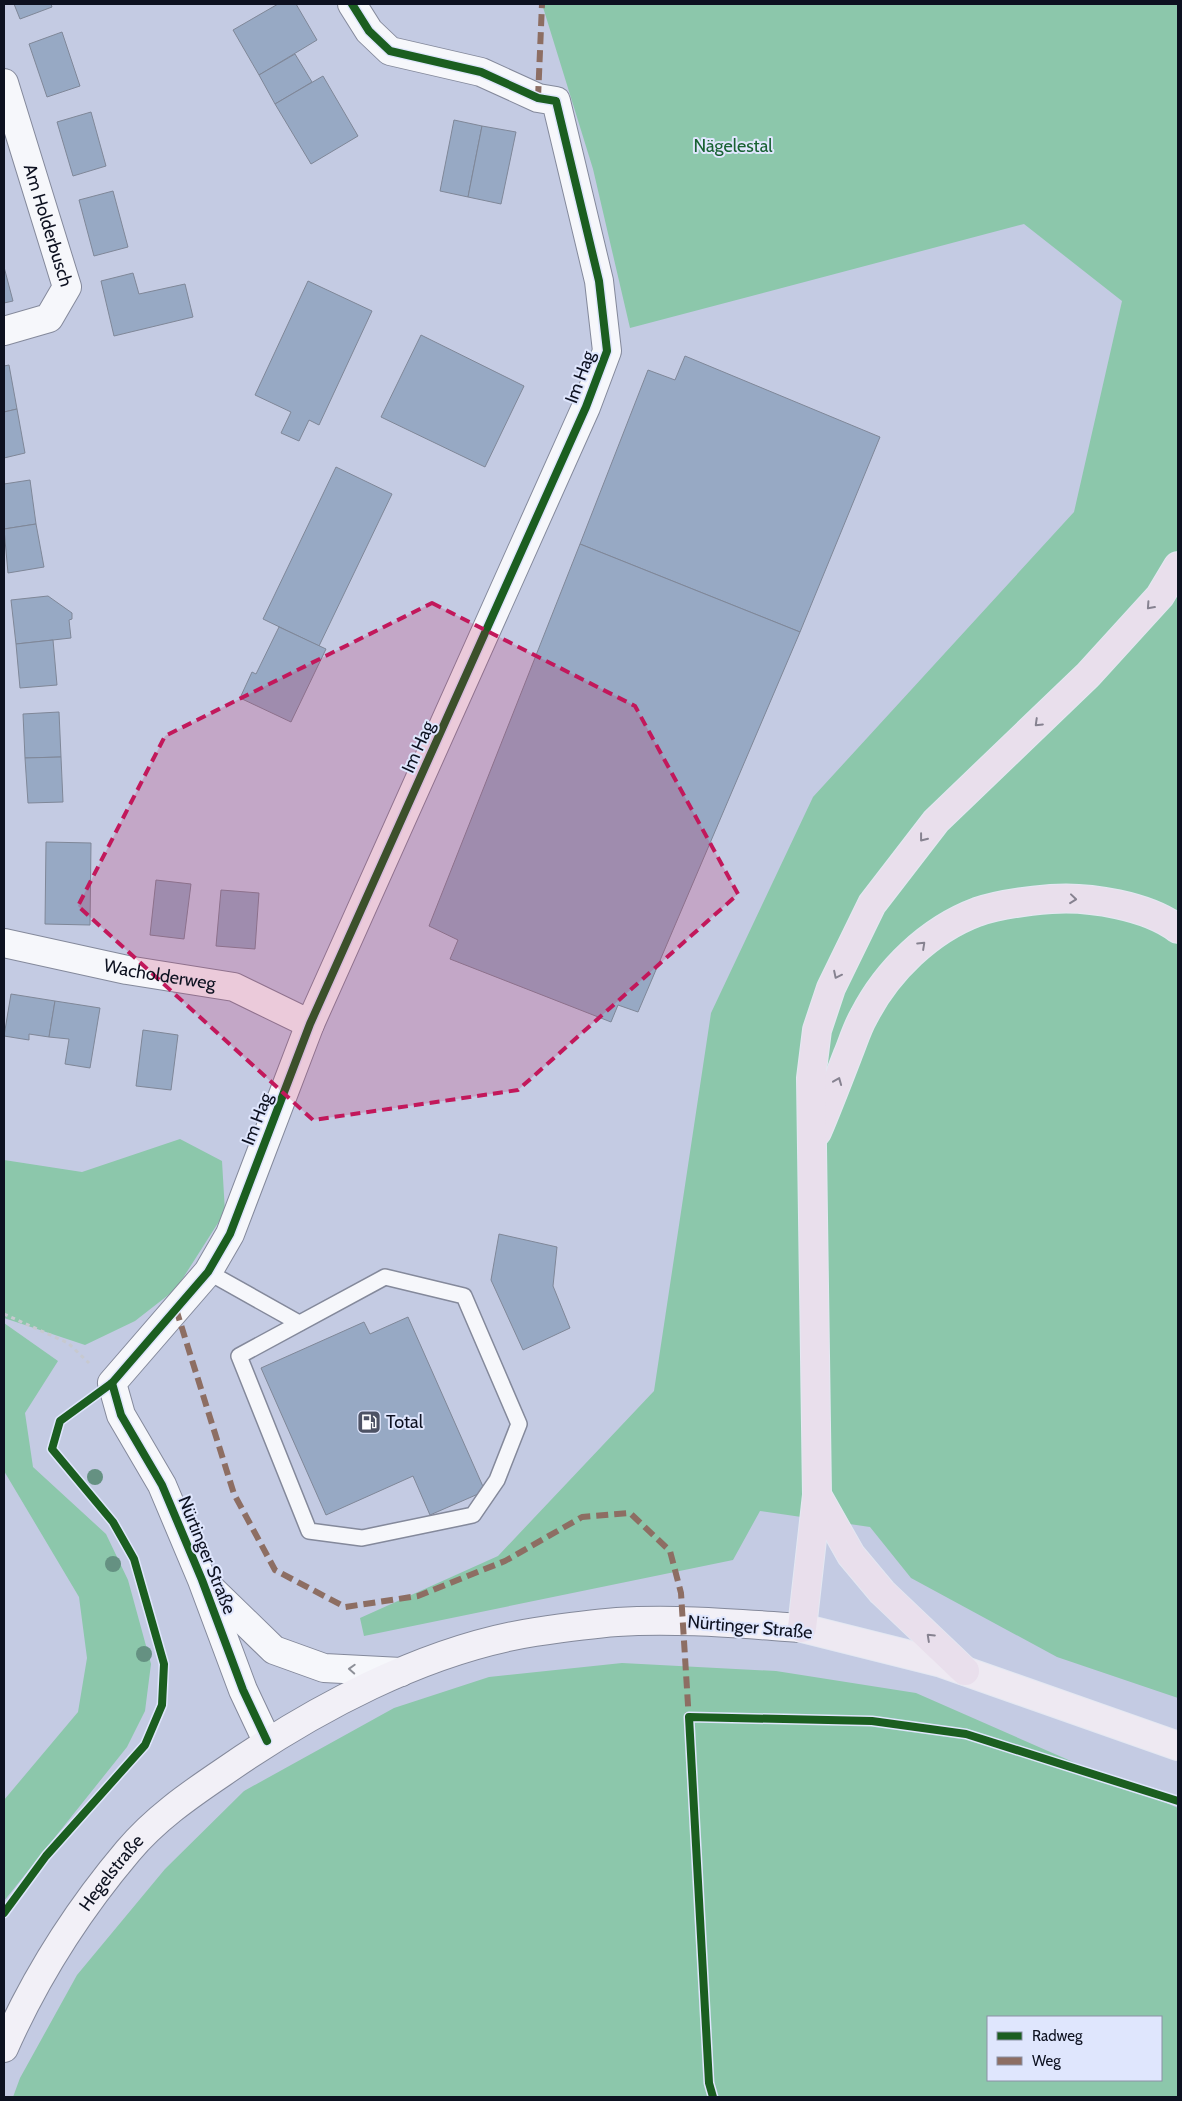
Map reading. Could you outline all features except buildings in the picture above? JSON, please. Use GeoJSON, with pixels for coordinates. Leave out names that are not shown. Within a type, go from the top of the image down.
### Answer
{"type":"FeatureCollection","features":[{"type":"Feature","properties":{"kind":"highway"},"geometry":{"type":"LineString","coordinates":[[802,1628],[817,1495],[811,1078],[817,1030],[830,988],[872,904],[936,821],[1088,675],[1160,596],[1178,566]]}},
{"type":"Feature","properties":{"kind":"highway"},"geometry":{"type":"LineString","coordinates":[[813,1143],[864,1016],[893,972],[929,939],[953,924],[977,912],[1023,901],[1068,897],[1120,905],[1148,913],[1178,929]]}},
{"type":"Feature","properties":{"kind":"highway"},"geometry":{"type":"LineString","coordinates":[[817,1495],[851,1555],[882,1592],[966,1670]]}},
{"type":"Feature","properties":{"kind":"main road","name":"Nürtinger Straße"},"geometry":{"type":"LineString","coordinates":[[268,1741],[335,1702],[401,1672],[457,1652],[532,1633],[618,1622],[693,1621],[802,1628],[966,1670],[1178,1746]]}},
{"type":"Feature","properties":{"kind":"main road","name":"Hegelstraße"},"geometry":{"type":"LineString","coordinates":[[4,2048],[19,2013],[61,1945],[96,1892],[129,1850],[169,1810],[268,1741]]}},
{"type":"Feature","properties":{"kind":"street","name":"Im Hag"},"geometry":{"type":"LineString","coordinates":[[112,1383],[208,1272],[230,1234],[310,1024],[586,407],[607,351],[599,281],[556,101],[538,98],[482,72],[390,51],[369,31],[352,4]]}},
{"type":"Feature","properties":{"kind":"street","name":"Am Holderbusch"},"geometry":{"type":"LineString","coordinates":[[4,84],[67,287],[49,318],[4,332]]}},
{"type":"Feature","properties":{"kind":"street","name":"Wacholderweg"},"geometry":{"type":"LineString","coordinates":[[4,943],[127,970],[234,987],[310,1024]]}},
{"type":"Feature","properties":{"kind":"street","name":"Nürtinger Straße"},"geometry":{"type":"LineString","coordinates":[[112,1383],[121,1415],[162,1485],[202,1580],[243,1690],[268,1741]]}},
{"type":"Feature","properties":{"kind":"street","name":"Nürtinger Straße"},"geometry":{"type":"LineString","coordinates":[[202,1580],[274,1650],[324,1668],[401,1672]]}},
{"type":"Feature","properties":{"kind":"lane"},"geometry":{"type":"LineString","coordinates":[[208,1272],[299,1323]]}},
{"type":"Feature","properties":{"kind":"lane"},"geometry":{"type":"LineString","coordinates":[[385,1277],[464,1296],[519,1424],[497,1480],[473,1516],[362,1538],[309,1531],[240,1356],[299,1323],[385,1277]]}},
{"type":"Feature","properties":{"kind":"path"},"geometry":{"type":"LineString","coordinates":[[4,1314],[68,1343],[112,1383]]}},
{"type":"Feature","properties":{"kind":"highlighted area"},"geometry":{"type":"Polygon","coordinates":[[[432,603],[635,706],[738,894],[518,1090],[313,1120],[78,906],[165,736],[432,603]]]}},
{"type":"Feature","properties":{"kind":"green space","name":"Nägelestal"},"geometry":{"type":"Polygon","coordinates":[[[542,4],[1178,4],[1178,1698],[1057,1657],[911,1578],[870,1527],[760,1511],[733,1560],[364,1636],[360,1618],[498,1556],[654,1391],[711,1013],[813,797],[1074,512],[1122,301],[1024,224],[630,328],[593,169],[542,4]]]}},
{"type":"Feature","properties":{"kind":"green space"},"geometry":{"type":"Polygon","coordinates":[[[180,1139],[222,1161],[225,1212],[176,1289],[135,1321],[85,1345],[4,1318],[4,1160],[82,1172],[180,1139]]]}},
{"type":"Feature","properties":{"kind":"green space"},"geometry":{"type":"Polygon","coordinates":[[[4,1323],[58,1361],[25,1413],[33,1467],[106,1534],[128,1580],[151,1664],[145,1711],[127,1747],[4,1901],[4,1800],[78,1712],[87,1658],[79,1597],[4,1471],[4,1323]]]}},
{"type":"Feature","properties":{"kind":"green space"},"geometry":{"type":"Polygon","coordinates":[[[622,1663],[776,1671],[916,1693],[1178,1808],[1178,2097],[13,2097],[20,2078],[77,1975],[165,1869],[244,1791],[394,1708],[489,1677],[622,1663]]]}},
{"type":"Feature","properties":{"kind":"marked path"},"geometry":{"type":"LineString","coordinates":[[538,98],[542,4]]}},
{"type":"Feature","properties":{"kind":"marked path"},"geometry":{"type":"LineString","coordinates":[[176,1309],[234,1494],[275,1570],[345,1607],[418,1596],[505,1561],[582,1517],[630,1513],[670,1551],[681,1593],[689,1721]]}},
{"type":"Feature","properties":{"kind":"cycle path"},"geometry":{"type":"LineString","coordinates":[[4,1913],[46,1856],[145,1745],[162,1705],[164,1664],[134,1559],[113,1522],[52,1449],[60,1421],[112,1383],[208,1272],[230,1234],[310,1024],[586,407],[607,351],[599,281],[556,101],[538,98],[481,72],[390,51],[369,31],[352,4]]}},
{"type":"Feature","properties":{"kind":"cycle path"},"geometry":{"type":"LineString","coordinates":[[112,1383],[121,1415],[162,1485],[202,1580],[243,1690],[267,1741]]}},
{"type":"Feature","properties":{"kind":"cycle path"},"geometry":{"type":"LineString","coordinates":[[713,2097],[709,2083],[689,1717],[872,1721],[966,1734],[1178,1801]]}},
{"type":"Feature","properties":{"kind":"place","name":"Total"},"geometry":{"type":"Point","coordinates":[369,1422]}}]}
